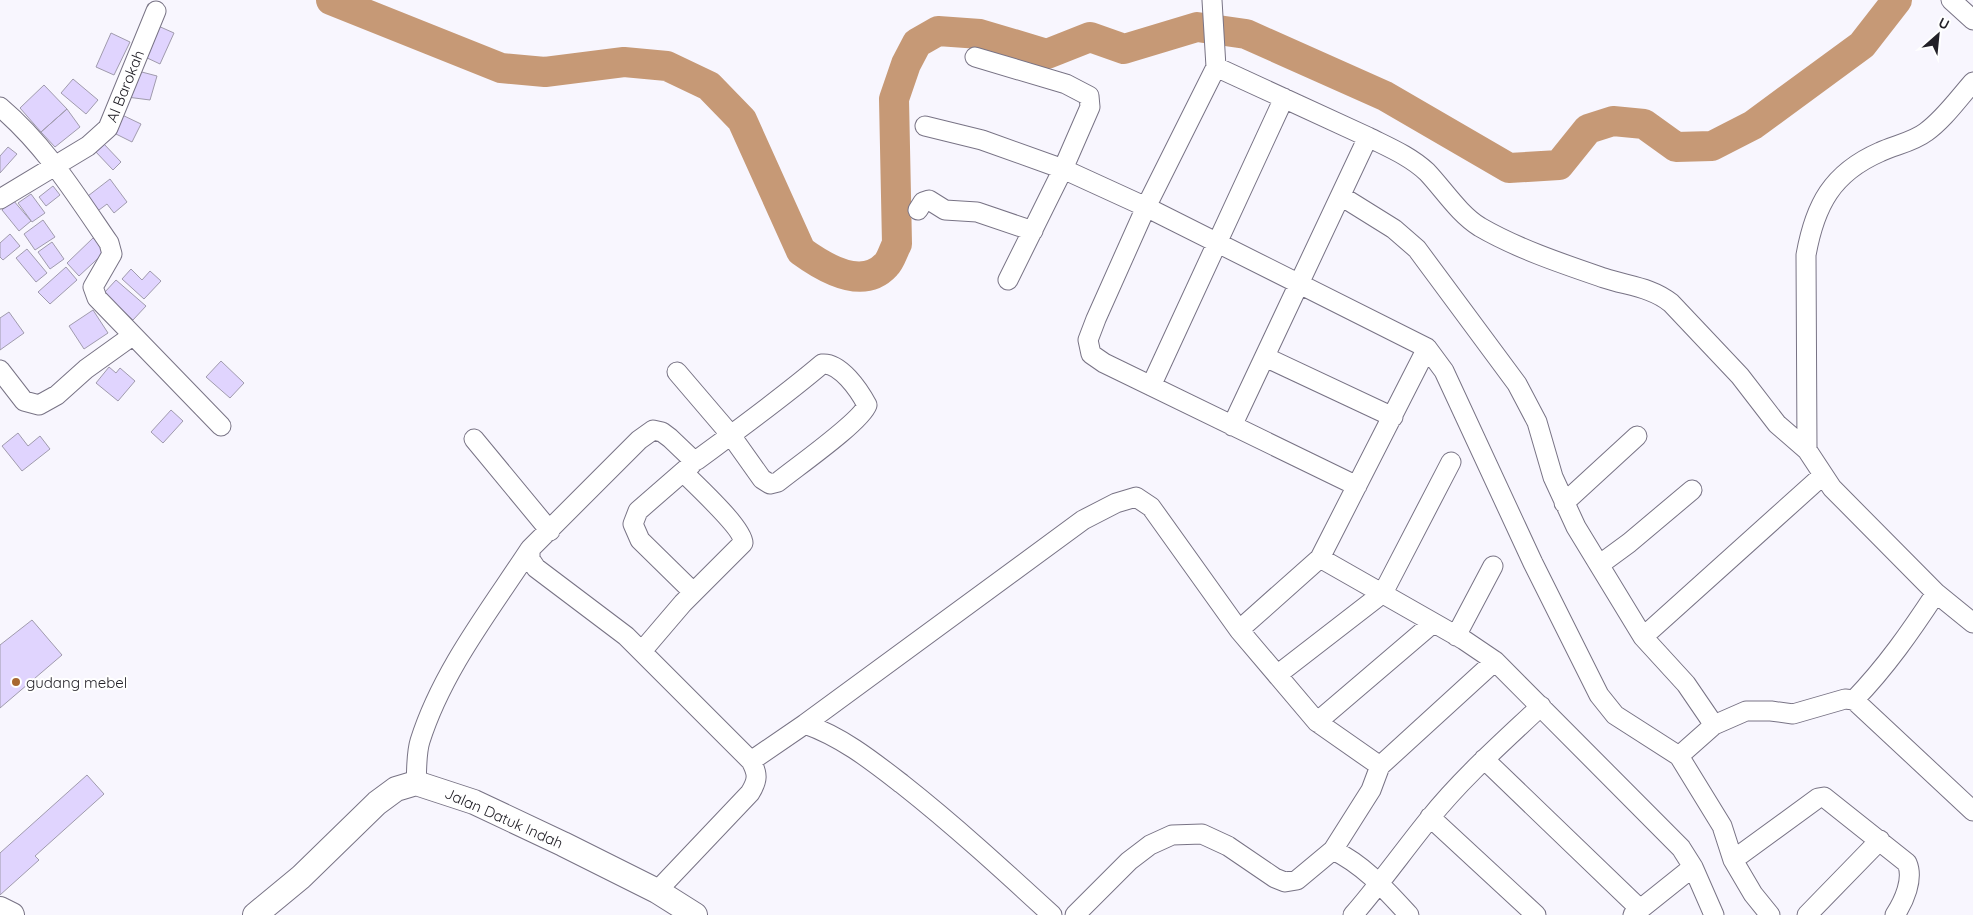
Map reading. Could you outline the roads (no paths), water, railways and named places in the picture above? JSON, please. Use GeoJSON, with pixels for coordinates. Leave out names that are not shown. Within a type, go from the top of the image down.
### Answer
{"type":"FeatureCollection","features":[{"type":"Feature","properties":{"kind":"street"},"geometry":{"type":"LineString","coordinates":[[1951,0],[1973,20]]}},
{"type":"Feature","properties":{"kind":"street"},"geometry":{"type":"LineString","coordinates":[[1213,4],[1216,67],[1146,207],[1088,340],[1090,354],[1232,426],[1358,486]]}},
{"type":"Feature","properties":{"kind":"street","name":"Al Barokah"},"geometry":{"type":"LineString","coordinates":[[0,199],[54,164],[88,146],[108,128],[156,11]]}},
{"type":"Feature","properties":{"kind":"street"},"geometry":{"type":"LineString","coordinates":[[975,57],[1066,84],[1089,96],[1090,107],[1033,231],[1008,280]]}},
{"type":"Feature","properties":{"kind":"street"},"geometry":{"type":"LineString","coordinates":[[1216,67],[1402,153],[1425,171],[1462,211],[1479,226],[1557,261],[1606,279],[1659,294],[1671,303],[1740,376],[1777,424],[1807,450],[1822,476],[1936,593],[1973,623]]}},
{"type":"Feature","properties":{"kind":"street"},"geometry":{"type":"LineString","coordinates":[[1807,450],[1806,255],[1811,225],[1818,208],[1831,188],[1851,168],[1870,156],[1926,133],[1973,82]]}},
{"type":"Feature","properties":{"kind":"street"},"geometry":{"type":"LineString","coordinates":[[1151,386],[1284,98]]}},
{"type":"Feature","properties":{"kind":"street"},"geometry":{"type":"LineString","coordinates":[[0,107],[19,122],[54,164],[109,243],[112,254],[94,282],[93,291],[132,336],[220,426]]}},
{"type":"Feature","properties":{"kind":"street"},"geometry":{"type":"LineString","coordinates":[[925,126],[982,140],[1062,169],[1146,207],[1427,348],[1444,371],[1530,555],[1599,695],[1615,715],[1679,756],[1722,826],[1733,860],[1753,894],[1770,915]]}},
{"type":"Feature","properties":{"kind":"street"},"geometry":{"type":"LineString","coordinates":[[1232,426],[1368,137]]}},
{"type":"Feature","properties":{"kind":"street"},"geometry":{"type":"LineString","coordinates":[[1341,196],[1394,229],[1417,249],[1471,319],[1517,384],[1537,422],[1553,477],[1564,503],[1599,565],[1643,637],[1686,684],[1714,725]]}},
{"type":"Feature","properties":{"kind":"street"},"geometry":{"type":"LineString","coordinates":[[918,210],[923,202],[929,200],[945,210],[977,212],[1033,231]]}},
{"type":"Feature","properties":{"kind":"street"},"geometry":{"type":"LineString","coordinates":[[0,370],[24,401],[39,405],[57,395],[86,369],[132,336]]}},
{"type":"Feature","properties":{"kind":"street"},"geometry":{"type":"LineString","coordinates":[[1239,630],[1320,558],[1427,348]]}},
{"type":"Feature","properties":{"kind":"street"},"geometry":{"type":"LineString","coordinates":[[1265,357],[1393,417]]}},
{"type":"Feature","properties":{"kind":"street"},"geometry":{"type":"LineString","coordinates":[[677,372],[730,434],[762,478],[770,484],[778,482],[861,415],[867,405],[841,371],[830,364],[822,364],[730,434],[638,511],[633,524],[640,540],[693,592]]}},
{"type":"Feature","properties":{"kind":"street"},"geometry":{"type":"LineString","coordinates":[[255,915],[301,877],[377,803],[396,789],[416,783],[420,743],[440,692],[477,630],[530,549],[639,440],[653,430],[662,432],[692,459],[690,466]]}},
{"type":"Feature","properties":{"kind":"street"},"geometry":{"type":"LineString","coordinates":[[1564,503],[1637,436]]}},
{"type":"Feature","properties":{"kind":"street"},"geometry":{"type":"LineString","coordinates":[[474,439],[550,531]]}},
{"type":"Feature","properties":{"kind":"street"},"geometry":{"type":"LineString","coordinates":[[1277,675],[1384,594],[1451,462]]}},
{"type":"Feature","properties":{"kind":"street"},"geometry":{"type":"LineString","coordinates":[[642,651],[693,592],[740,548],[743,540],[735,526],[690,466]]}},
{"type":"Feature","properties":{"kind":"street"},"geometry":{"type":"LineString","coordinates":[[1643,637],[1822,476]]}},
{"type":"Feature","properties":{"kind":"street"},"geometry":{"type":"LineString","coordinates":[[1599,565],[1692,490]]}},
{"type":"Feature","properties":{"kind":"street"},"geometry":{"type":"LineString","coordinates":[[751,761],[805,724],[1083,520],[1116,502],[1136,497],[1151,507],[1239,630],[1317,722],[1380,766]]}},
{"type":"Feature","properties":{"kind":"street"},"geometry":{"type":"LineString","coordinates":[[530,549],[530,558],[536,568],[626,636],[751,761],[758,775],[750,793],[656,891]]}},
{"type":"Feature","properties":{"kind":"street"},"geometry":{"type":"LineString","coordinates":[[1320,558],[1456,636],[1494,661],[1681,848],[1693,868],[1714,915]]}},
{"type":"Feature","properties":{"kind":"street"},"geometry":{"type":"LineString","coordinates":[[1456,636],[1493,566]]}},
{"type":"Feature","properties":{"kind":"street"},"geometry":{"type":"LineString","coordinates":[[1854,700],[1878,676],[1936,593]]}},
{"type":"Feature","properties":{"kind":"street"},"geometry":{"type":"LineString","coordinates":[[1317,722],[1433,623]]}},
{"type":"Feature","properties":{"kind":"street"},"geometry":{"type":"LineString","coordinates":[[1075,915],[1129,861],[1150,845],[1172,835],[1202,834],[1228,846],[1275,878],[1285,882],[1296,880],[1334,850],[1371,790],[1380,766],[1494,661]]}},
{"type":"Feature","properties":{"kind":"street"},"geometry":{"type":"LineString","coordinates":[[1679,756],[1714,725],[1746,711],[1771,711],[1793,714],[1846,699],[1854,700],[1973,810]]}},
{"type":"Feature","properties":{"kind":"street"},"geometry":{"type":"LineString","coordinates":[[1354,915],[1380,884],[1430,817],[1484,759],[1541,706]]}},
{"type":"Feature","properties":{"kind":"street"},"geometry":{"type":"LineString","coordinates":[[805,724],[826,732],[848,744],[948,820],[1052,915]]}},
{"type":"Feature","properties":{"kind":"street"},"geometry":{"type":"LineString","coordinates":[[1484,759],[1636,912],[1693,868]]}},
{"type":"Feature","properties":{"kind":"street","name":"Jalan Datuk Indah"},"geometry":{"type":"LineString","coordinates":[[416,783],[474,802],[656,891],[695,915]]}},
{"type":"Feature","properties":{"kind":"street"},"geometry":{"type":"LineString","coordinates":[[1733,860],[1818,798],[1824,797],[1907,863],[1910,869],[1909,884],[1901,906],[1894,915]]}},
{"type":"Feature","properties":{"kind":"street"},"geometry":{"type":"LineString","coordinates":[[1430,817],[1536,915]]}},
{"type":"Feature","properties":{"kind":"street"},"geometry":{"type":"LineString","coordinates":[[1807,915],[1880,840]]}},
{"type":"Feature","properties":{"kind":"street"},"geometry":{"type":"LineString","coordinates":[[1334,850],[1352,860],[1380,884],[1409,915]]}},
{"type":"Feature","properties":{"kind":"street"},"geometry":{"type":"LineString","coordinates":[[0,909],[12,915]]}},
{"type":"Feature","properties":{"kind":"waterway"},"geometry":{"type":"LineString","coordinates":[[331,0],[501,68],[545,72],[624,62],[667,66],[709,86],[742,120],[801,251],[820,264],[843,274],[854,276],[866,276],[876,273],[888,263],[897,244],[894,99],[906,64],[917,43],[938,31],[980,34],[1047,54],[1090,37],[1124,49],[1197,27],[1246,34],[1385,96],[1509,168],[1559,165],[1588,129],[1613,121],[1644,124],[1676,147],[1712,146],[1753,125],[1862,45],[1897,0]]}},
{"type":"Feature","properties":{"kind":"place","name":"gudang mebel"},"geometry":{"type":"Point","coordinates":[16,682]}}]}
